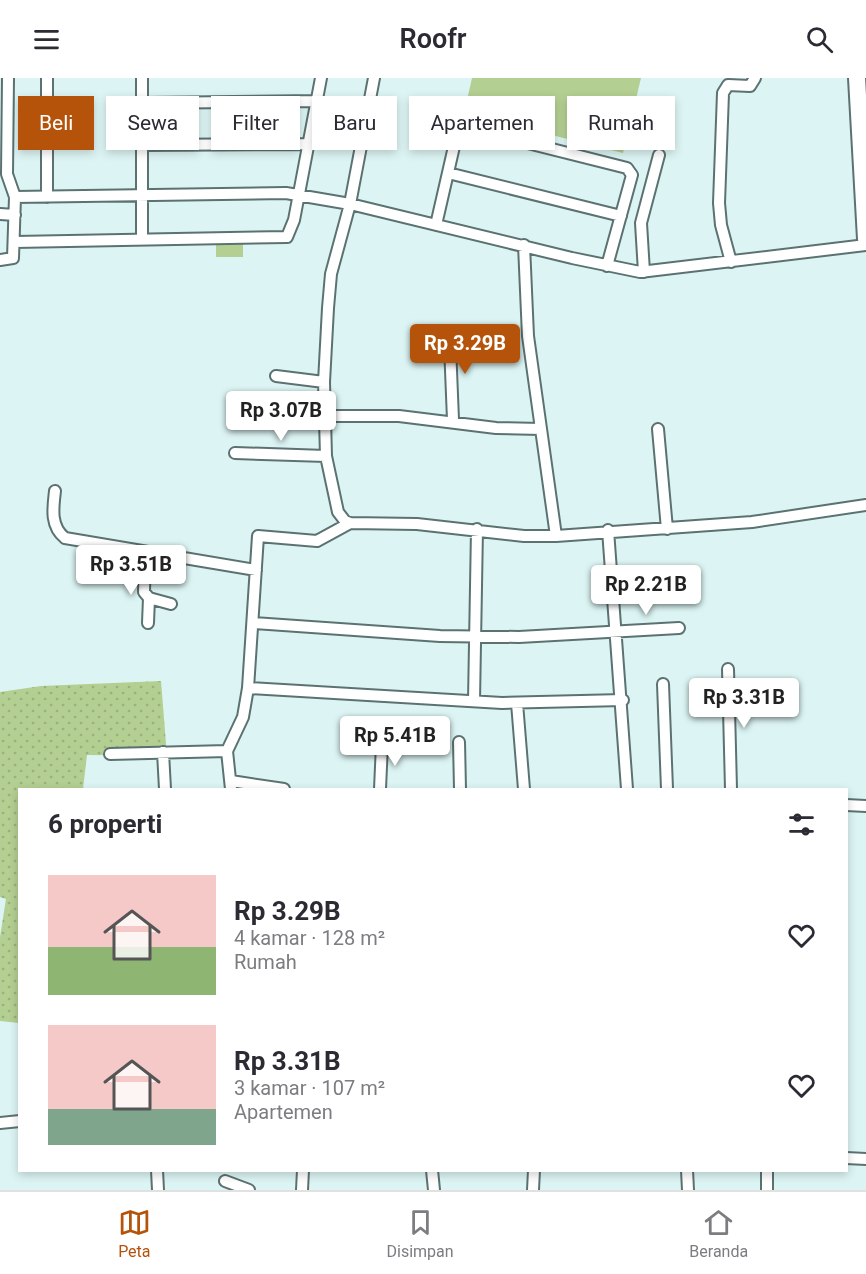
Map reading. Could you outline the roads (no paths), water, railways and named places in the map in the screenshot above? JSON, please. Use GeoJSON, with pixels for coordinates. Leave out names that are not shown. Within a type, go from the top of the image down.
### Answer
{"type":"FeatureCollection","features":[{"type":"Feature","properties":{"kind":"main road"},"geometry":{"type":"LineString","coordinates":[[857,78],[862,98],[866,239]]}},
{"type":"Feature","properties":{"kind":"street"},"geometry":{"type":"LineString","coordinates":[[0,260],[11,259],[15,242],[15,198],[3,159],[8,78]]}},
{"type":"Feature","properties":{"kind":"street"},"geometry":{"type":"LineString","coordinates":[[47,197],[48,78]]}},
{"type":"Feature","properties":{"kind":"street"},"geometry":{"type":"LineString","coordinates":[[142,78],[142,96]]}},
{"type":"Feature","properties":{"kind":"street"},"geometry":{"type":"LineString","coordinates":[[317,96],[321,78]]}},
{"type":"Feature","properties":{"kind":"street"},"geometry":{"type":"LineString","coordinates":[[374,78],[350,204],[331,274],[324,382],[326,456],[338,512],[345,521],[477,529],[524,536],[556,536],[608,530],[667,530],[762,521],[866,505]]}},
{"type":"Feature","properties":{"kind":"street"},"geometry":{"type":"LineString","coordinates":[[731,262],[721,225],[719,203],[723,93],[728,85],[750,86],[755,78]]}},
{"type":"Feature","properties":{"kind":"street"},"geometry":{"type":"LineString","coordinates":[[199,103],[312,100]]}},
{"type":"Feature","properties":{"kind":"street"},"geometry":{"type":"LineString","coordinates":[[15,242],[284,238],[290,232],[312,125]]}},
{"type":"Feature","properties":{"kind":"street"},"geometry":{"type":"LineString","coordinates":[[436,225],[456,131],[460,129],[598,160],[631,171],[631,181],[607,267]]}},
{"type":"Feature","properties":{"kind":"street"},"geometry":{"type":"LineString","coordinates":[[199,145],[309,144]]}},
{"type":"Feature","properties":{"kind":"street"},"geometry":{"type":"LineString","coordinates":[[142,150],[142,240]]}},
{"type":"Feature","properties":{"kind":"street"},"geometry":{"type":"LineString","coordinates":[[644,272],[641,224],[659,155]]}},
{"type":"Feature","properties":{"kind":"street"},"geometry":{"type":"LineString","coordinates":[[448,173],[621,216]]}},
{"type":"Feature","properties":{"kind":"street"},"geometry":{"type":"LineString","coordinates":[[15,198],[260,191],[298,195],[350,204],[607,267],[644,272],[866,245]]}},
{"type":"Feature","properties":{"kind":"street"},"geometry":{"type":"LineString","coordinates":[[0,214],[15,215]]}},
{"type":"Feature","properties":{"kind":"street"},"geometry":{"type":"LineString","coordinates":[[524,245],[528,336],[556,536]]}},
{"type":"Feature","properties":{"kind":"street"},"geometry":{"type":"LineString","coordinates":[[442,335],[443,342],[450,345],[453,420]]}},
{"type":"Feature","properties":{"kind":"street"},"geometry":{"type":"LineString","coordinates":[[276,376],[324,382]]}},
{"type":"Feature","properties":{"kind":"street"},"geometry":{"type":"LineString","coordinates":[[324,416],[399,416],[453,420],[496,428],[541,429]]}},
{"type":"Feature","properties":{"kind":"street"},"geometry":{"type":"LineString","coordinates":[[658,429],[667,530]]}},
{"type":"Feature","properties":{"kind":"street"},"geometry":{"type":"LineString","coordinates":[[235,453],[326,456]]}},
{"type":"Feature","properties":{"kind":"street"},"geometry":{"type":"LineString","coordinates":[[55,491],[53,511],[56,526],[64,538],[256,570]]}},
{"type":"Feature","properties":{"kind":"street"},"geometry":{"type":"LineString","coordinates":[[271,788],[231,785],[227,751],[243,717],[248,688],[258,536],[317,540],[350,523]]}},
{"type":"Feature","properties":{"kind":"street"},"geometry":{"type":"LineString","coordinates":[[474,701],[477,529]]}},
{"type":"Feature","properties":{"kind":"street"},"geometry":{"type":"LineString","coordinates":[[608,530],[615,633],[623,700],[627,788]]}},
{"type":"Feature","properties":{"kind":"street"},"geometry":{"type":"LineString","coordinates":[[145,552],[144,592],[149,598],[171,604]]}},
{"type":"Feature","properties":{"kind":"street"},"geometry":{"type":"LineString","coordinates":[[148,623],[149,598]]}},
{"type":"Feature","properties":{"kind":"street"},"geometry":{"type":"LineString","coordinates":[[253,623],[474,636],[615,633],[678,628]]}},
{"type":"Feature","properties":{"kind":"street"},"geometry":{"type":"LineString","coordinates":[[728,669],[731,788]]}},
{"type":"Feature","properties":{"kind":"street"},"geometry":{"type":"LineString","coordinates":[[663,684],[667,788]]}},
{"type":"Feature","properties":{"kind":"street"},"geometry":{"type":"LineString","coordinates":[[248,688],[517,703],[623,700]]}},
{"type":"Feature","properties":{"kind":"street"},"geometry":{"type":"LineString","coordinates":[[517,703],[524,788]]}},
{"type":"Feature","properties":{"kind":"street"},"geometry":{"type":"LineString","coordinates":[[459,742],[460,788]]}},
{"type":"Feature","properties":{"kind":"street"},"geometry":{"type":"LineString","coordinates":[[380,788],[382,744]]}},
{"type":"Feature","properties":{"kind":"street"},"geometry":{"type":"LineString","coordinates":[[110,754],[227,751]]}},
{"type":"Feature","properties":{"kind":"street"},"geometry":{"type":"LineString","coordinates":[[163,753],[165,788]]}},
{"type":"Feature","properties":{"kind":"street"},"geometry":{"type":"LineString","coordinates":[[848,806],[866,806]]}},
{"type":"Feature","properties":{"kind":"street"},"geometry":{"type":"LineString","coordinates":[[0,1123],[18,1121]]}},
{"type":"Feature","properties":{"kind":"street"},"geometry":{"type":"LineString","coordinates":[[848,1158],[866,1159]]}},
{"type":"Feature","properties":{"kind":"street"},"geometry":{"type":"LineString","coordinates":[[157,1172],[158,1190]]}},
{"type":"Feature","properties":{"kind":"street"},"geometry":{"type":"LineString","coordinates":[[302,1190],[303,1172]]}},
{"type":"Feature","properties":{"kind":"street"},"geometry":{"type":"LineString","coordinates":[[432,1172],[434,1190]]}},
{"type":"Feature","properties":{"kind":"street"},"geometry":{"type":"LineString","coordinates":[[533,1190],[534,1172]]}},
{"type":"Feature","properties":{"kind":"street"},"geometry":{"type":"LineString","coordinates":[[687,1172],[688,1190]]}},
{"type":"Feature","properties":{"kind":"street"},"geometry":{"type":"LineString","coordinates":[[767,1172],[767,1190]]}},
{"type":"Feature","properties":{"kind":"street"},"geometry":{"type":"LineString","coordinates":[[225,1182],[249,1190]]}}]}
